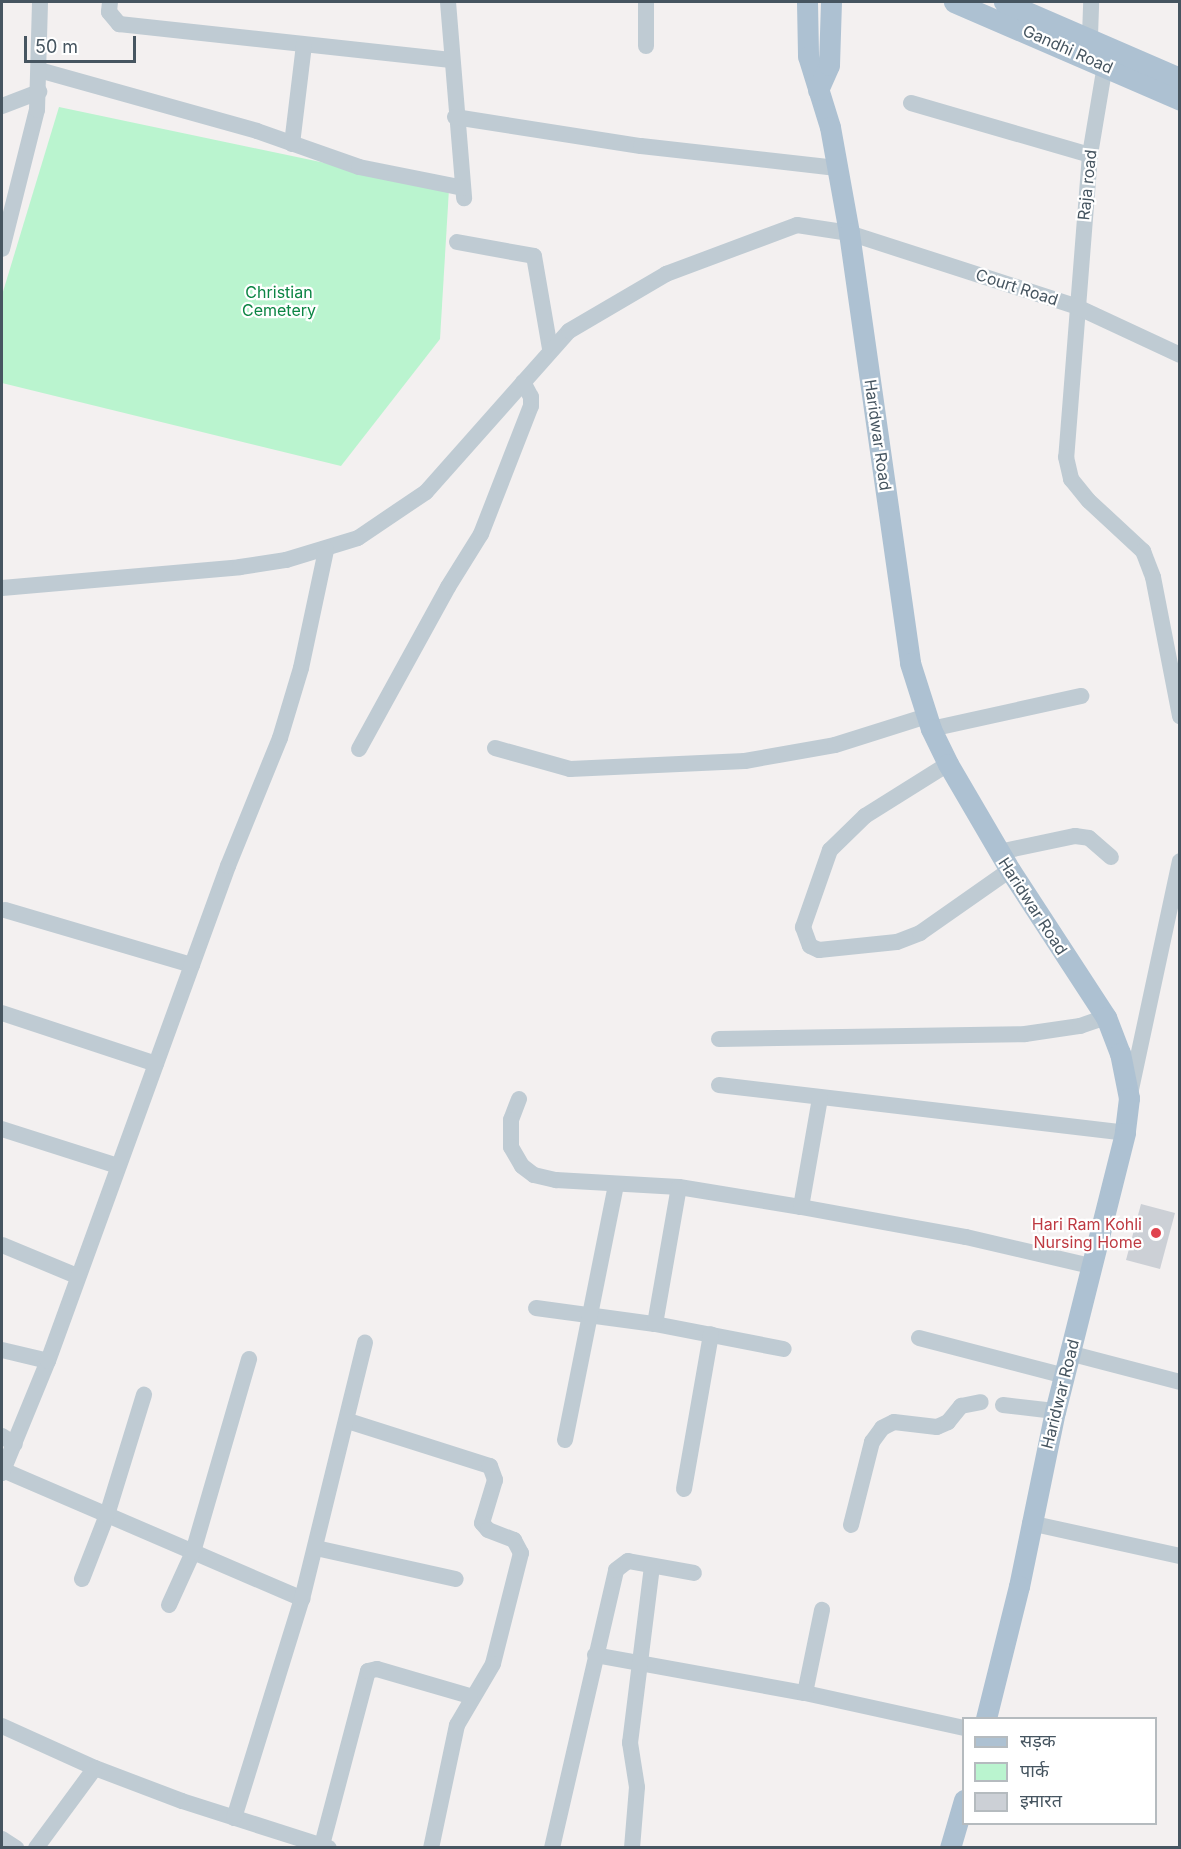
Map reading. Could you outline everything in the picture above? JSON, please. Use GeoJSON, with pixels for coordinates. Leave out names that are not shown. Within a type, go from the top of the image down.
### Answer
{"type":"FeatureCollection","features":[{"type":"Feature","properties":{"kind":"main road","name":"Haridwar Road"},"geometry":{"type":"LineString","coordinates":[[807,2],[808,56],[837,168],[849,233],[910,663],[929,723],[948,765],[1004,861],[1106,1017],[1120,1053],[1129,1098],[1125,1132],[1055,1411],[1030,1522],[1019,1586],[986,1717]]}},
{"type":"Feature","properties":{"kind":"main road"},"geometry":{"type":"LineString","coordinates":[[818,90],[830,65],[831,2]]}},
{"type":"Feature","properties":{"kind":"main road","name":"Gandhi Road"},"geometry":{"type":"LineString","coordinates":[[954,2],[1105,65],[1179,100]]}},
{"type":"Feature","properties":{"kind":"main road","name":"Gandhi Road"},"geometry":{"type":"LineString","coordinates":[[1004,2],[1090,36],[1179,78]]}},
{"type":"Feature","properties":{"kind":"main road"},"geometry":{"type":"LineString","coordinates":[[950,1848],[962,1804]]}},
{"type":"Feature","properties":{"kind":"street"},"geometry":{"type":"LineString","coordinates":[[3,239],[39,92],[40,2]]}},
{"type":"Feature","properties":{"kind":"street"},"geometry":{"type":"LineString","coordinates":[[110,2],[109,12],[119,24],[451,60]]}},
{"type":"Feature","properties":{"kind":"street"},"geometry":{"type":"LineString","coordinates":[[39,70],[292,144],[359,167],[463,194],[455,117],[448,2]]}},
{"type":"Feature","properties":{"kind":"street"},"geometry":{"type":"LineString","coordinates":[[646,2],[646,46]]}},
{"type":"Feature","properties":{"kind":"street"},"geometry":{"type":"LineString","coordinates":[[1090,36],[1091,2]]}},
{"type":"Feature","properties":{"kind":"street"},"geometry":{"type":"LineString","coordinates":[[292,144],[304,45]]}},
{"type":"Feature","properties":{"kind":"street","name":"Raja road"},"geometry":{"type":"LineString","coordinates":[[1105,65],[1090,155],[1075,306],[1066,457],[1071,479],[1089,501],[1143,551],[1153,577],[1179,716]]}},
{"type":"Feature","properties":{"kind":"street"},"geometry":{"type":"LineString","coordinates":[[2,106],[39,92]]}},
{"type":"Feature","properties":{"kind":"street"},"geometry":{"type":"LineString","coordinates":[[912,103],[1090,155]]}},
{"type":"Feature","properties":{"kind":"street"},"geometry":{"type":"LineString","coordinates":[[455,117],[641,146],[837,168]]}},
{"type":"Feature","properties":{"kind":"street","name":"Court Road"},"geometry":{"type":"LineString","coordinates":[[2,588],[240,567],[326,550],[358,537],[426,492],[550,349],[569,331],[666,274],[797,225],[849,233],[1075,306],[1179,355]]}},
{"type":"Feature","properties":{"kind":"street"},"geometry":{"type":"LineString","coordinates":[[457,242],[534,256],[550,349]]}},
{"type":"Feature","properties":{"kind":"street"},"geometry":{"type":"LineString","coordinates":[[359,749],[448,587],[481,534],[531,406],[531,397],[523,382]]}},
{"type":"Feature","properties":{"kind":"street"},"geometry":{"type":"LineString","coordinates":[[302,1599],[2,1472],[8,1440],[48,1361],[192,965],[291,707],[326,550]]}},
{"type":"Feature","properties":{"kind":"street"},"geometry":{"type":"LineString","coordinates":[[495,748],[570,769],[746,761],[835,745],[929,723],[1081,696]]}},
{"type":"Feature","properties":{"kind":"street"},"geometry":{"type":"LineString","coordinates":[[948,765],[865,816],[830,849],[803,927],[810,946],[819,950],[897,942],[920,933],[1004,861],[1076,836],[1089,837],[1112,857]]}},
{"type":"Feature","properties":{"kind":"street"},"geometry":{"type":"LineString","coordinates":[[1129,1098],[1179,861]]}},
{"type":"Feature","properties":{"kind":"street"},"geometry":{"type":"LineString","coordinates":[[5,910],[192,965]]}},
{"type":"Feature","properties":{"kind":"street"},"geometry":{"type":"LineString","coordinates":[[2,1013],[156,1064]]}},
{"type":"Feature","properties":{"kind":"street"},"geometry":{"type":"LineString","coordinates":[[719,1039],[1025,1034],[1080,1026],[1106,1017]]}},
{"type":"Feature","properties":{"kind":"street"},"geometry":{"type":"LineString","coordinates":[[719,1085],[1125,1132]]}},
{"type":"Feature","properties":{"kind":"street"},"geometry":{"type":"LineString","coordinates":[[801,1207],[820,1098]]}},
{"type":"Feature","properties":{"kind":"street"},"geometry":{"type":"LineString","coordinates":[[519,1099],[511,1120],[511,1147],[522,1166],[534,1175],[556,1180],[679,1187],[966,1237],[1091,1266]]}},
{"type":"Feature","properties":{"kind":"street"},"geometry":{"type":"LineString","coordinates":[[2,1129],[118,1167]]}},
{"type":"Feature","properties":{"kind":"street"},"geometry":{"type":"LineString","coordinates":[[565,1440],[616,1184]]}},
{"type":"Feature","properties":{"kind":"street"},"geometry":{"type":"LineString","coordinates":[[655,1324],[679,1187]]}},
{"type":"Feature","properties":{"kind":"street"},"geometry":{"type":"LineString","coordinates":[[3,1249],[77,1276]]}},
{"type":"Feature","properties":{"kind":"street"},"geometry":{"type":"LineString","coordinates":[[536,1308],[655,1324],[784,1349]]}},
{"type":"Feature","properties":{"kind":"street"},"geometry":{"type":"LineString","coordinates":[[684,1489],[711,1334]]}},
{"type":"Feature","properties":{"kind":"street"},"geometry":{"type":"LineString","coordinates":[[919,1338],[1065,1376]]}},
{"type":"Feature","properties":{"kind":"street"},"geometry":{"type":"LineString","coordinates":[[234,1818],[302,1599],[348,1421],[365,1344]]}},
{"type":"Feature","properties":{"kind":"street"},"geometry":{"type":"LineString","coordinates":[[2,1350],[48,1361]]}},
{"type":"Feature","properties":{"kind":"street"},"geometry":{"type":"LineString","coordinates":[[1069,1353],[1179,1382]]}},
{"type":"Feature","properties":{"kind":"street"},"geometry":{"type":"LineString","coordinates":[[169,1605],[194,1552],[249,1359]]}},
{"type":"Feature","properties":{"kind":"street"},"geometry":{"type":"LineString","coordinates":[[82,1579],[107,1515],[144,1395]]}},
{"type":"Feature","properties":{"kind":"street"},"geometry":{"type":"LineString","coordinates":[[851,1525],[872,1442],[882,1428],[894,1422],[937,1427],[948,1422],[961,1406],[981,1402]]}},
{"type":"Feature","properties":{"kind":"street"},"geometry":{"type":"LineString","coordinates":[[1003,1405],[1055,1411]]}},
{"type":"Feature","properties":{"kind":"street"},"geometry":{"type":"LineString","coordinates":[[348,1421],[494,1469],[495,1480],[482,1522],[488,1530],[514,1540],[520,1561],[492,1664],[470,1696],[457,1725],[431,1848]]}},
{"type":"Feature","properties":{"kind":"street"},"geometry":{"type":"LineString","coordinates":[[1030,1522],[1179,1556]]}},
{"type":"Feature","properties":{"kind":"street"},"geometry":{"type":"LineString","coordinates":[[316,1548],[456,1579]]}},
{"type":"Feature","properties":{"kind":"street"},"geometry":{"type":"LineString","coordinates":[[552,1848],[595,1655],[619,1564],[628,1560],[652,1567],[694,1573]]}},
{"type":"Feature","properties":{"kind":"street"},"geometry":{"type":"LineString","coordinates":[[632,1848],[637,1780],[630,1743],[652,1567]]}},
{"type":"Feature","properties":{"kind":"street"},"geometry":{"type":"LineString","coordinates":[[805,1693],[822,1610]]}},
{"type":"Feature","properties":{"kind":"street"},"geometry":{"type":"LineString","coordinates":[[595,1655],[805,1693],[962,1728]]}},
{"type":"Feature","properties":{"kind":"street"},"geometry":{"type":"LineString","coordinates":[[2,1726],[94,1768],[234,1818],[327,1847],[368,1671],[377,1669],[470,1696]]}},
{"type":"Feature","properties":{"kind":"street"},"geometry":{"type":"LineString","coordinates":[[36,1848],[94,1768]]}},
{"type":"Feature","properties":{"kind":"street"},"geometry":{"type":"LineString","coordinates":[[2,1839],[16,1848]]}},
{"type":"Feature","properties":{"kind":"green space","name":"Christian Cemetery"},"geometry":{"type":"Polygon","coordinates":[[[59,107],[449,189],[440,339],[341,466],[2,383],[2,295],[59,107]]]}},
{"type":"Feature","properties":{"kind":"building"},"geometry":{"type":"Polygon","coordinates":[[[1141,1204],[1175,1213],[1160,1269],[1126,1260],[1141,1204]]]}},
{"type":"Feature","properties":{"kind":"place","name":"Hari Ram Kohli Nursing Home"},"geometry":{"type":"Point","coordinates":[1156,1233]}}]}
